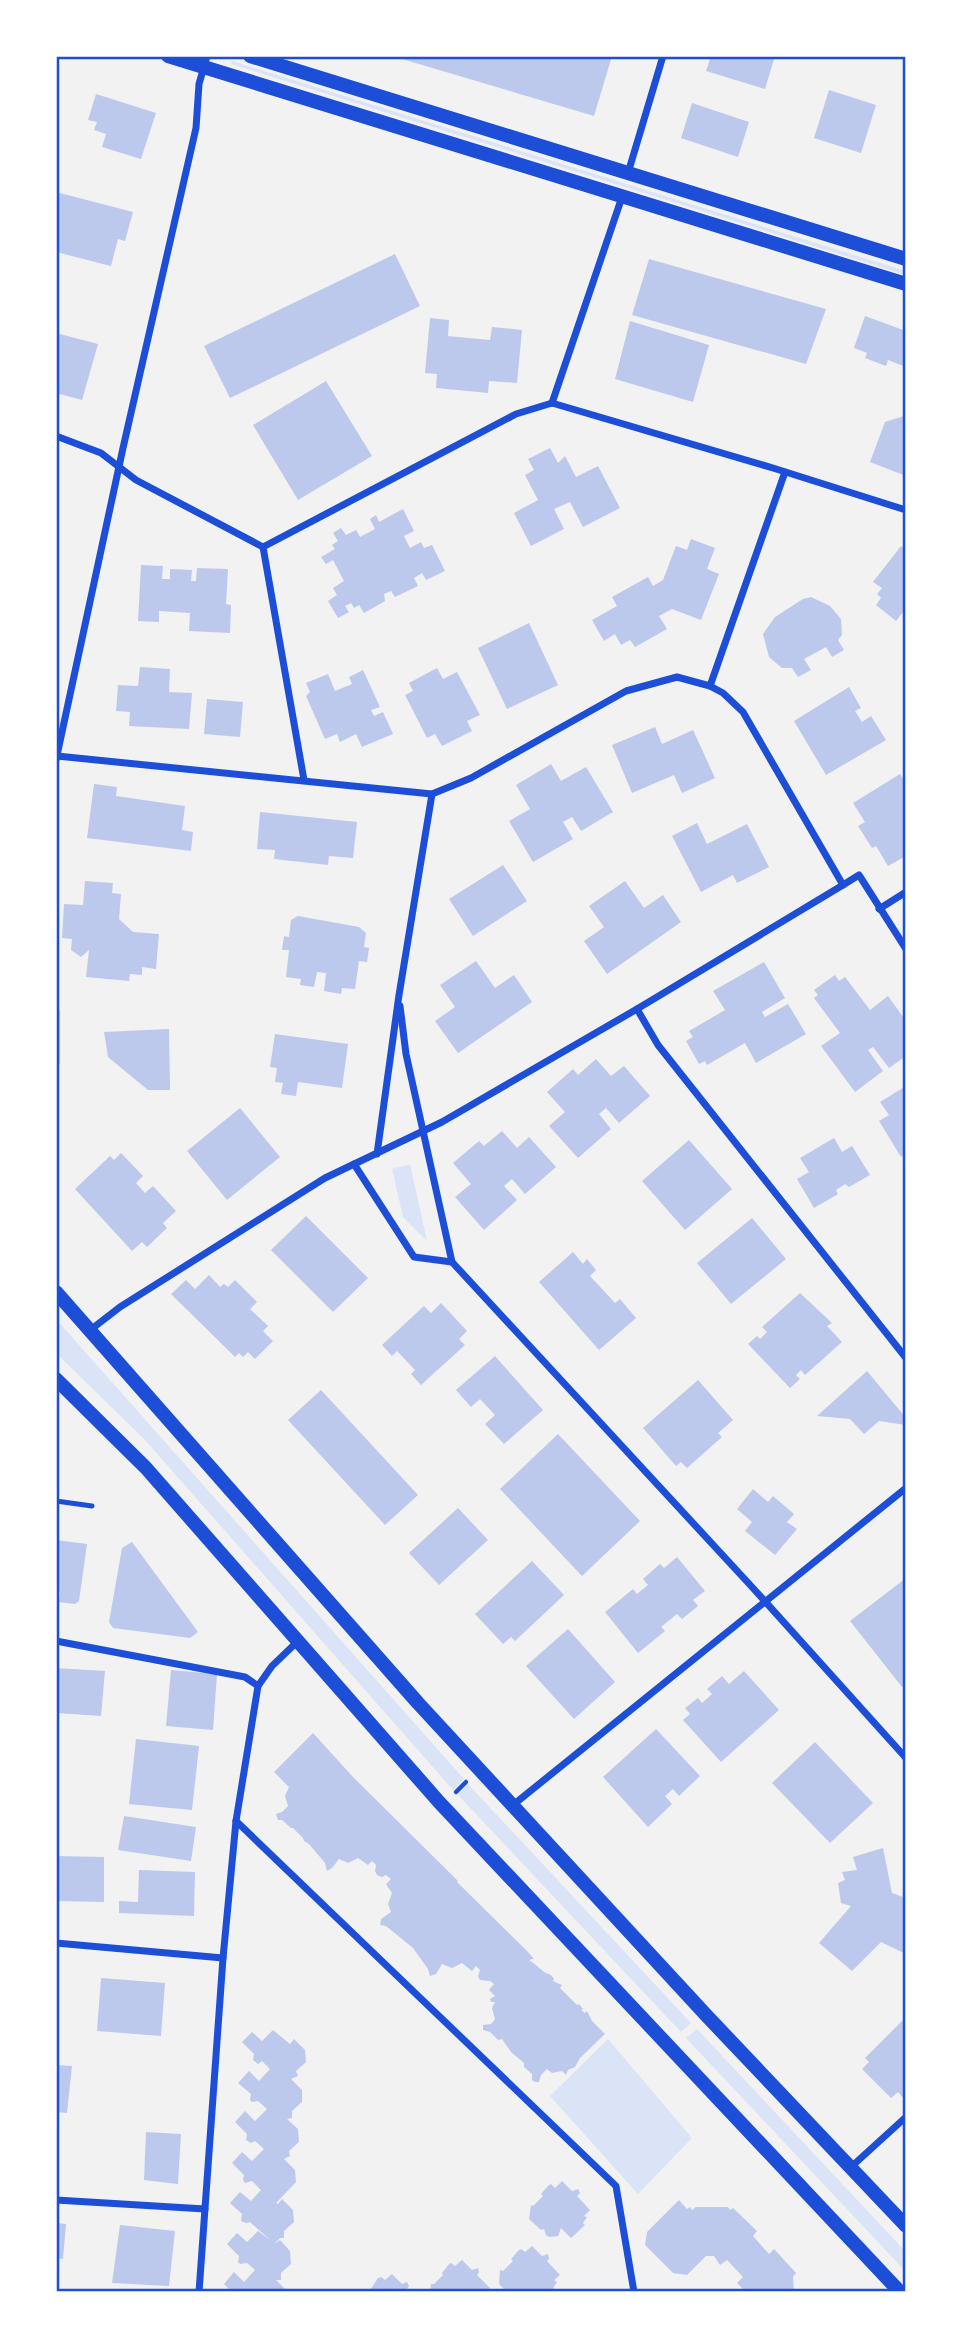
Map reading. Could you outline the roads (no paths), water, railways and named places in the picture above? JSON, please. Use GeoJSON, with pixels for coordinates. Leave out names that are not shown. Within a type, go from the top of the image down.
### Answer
{"type":"FeatureCollection","features":[{"type":"Feature","properties":{"kind":"main road"},"geometry":{"type":"LineString","coordinates":[[168,56],[205,61],[622,197],[906,284]]}},
{"type":"Feature","properties":{"kind":"main road"},"geometry":{"type":"LineString","coordinates":[[250,56],[906,259]]}},
{"type":"Feature","properties":{"kind":"main road"},"geometry":{"type":"LineString","coordinates":[[56,1292],[418,1703],[706,2015],[906,2226]]}},
{"type":"Feature","properties":{"kind":"main road"},"geometry":{"type":"LineString","coordinates":[[56,1379],[146,1468],[297,1642],[501,1868],[900,2292]]}},
{"type":"Feature","properties":{"kind":"street"},"geometry":{"type":"LineString","coordinates":[[628,173],[663,56]]}},
{"type":"Feature","properties":{"kind":"street"},"geometry":{"type":"LineString","coordinates":[[205,61],[199,84],[197,128],[59,736],[57,758],[432,794],[471,778],[626,691],[677,677],[710,686],[723,693],[743,712],[843,885]]}},
{"type":"Feature","properties":{"kind":"street"},"geometry":{"type":"LineString","coordinates":[[552,403],[622,197]]}},
{"type":"Feature","properties":{"kind":"street"},"geometry":{"type":"LineString","coordinates":[[263,547],[516,414],[552,403],[906,510]]}},
{"type":"Feature","properties":{"kind":"street"},"geometry":{"type":"LineString","coordinates":[[56,436],[101,453],[136,480],[263,547]]}},
{"type":"Feature","properties":{"kind":"street"},"geometry":{"type":"LineString","coordinates":[[710,686],[785,472]]}},
{"type":"Feature","properties":{"kind":"street"},"geometry":{"type":"LineString","coordinates":[[263,547],[304,780]]}},
{"type":"Feature","properties":{"kind":"street"},"geometry":{"type":"LineString","coordinates":[[377,1154],[399,995],[432,794]]}},
{"type":"Feature","properties":{"kind":"street"},"geometry":{"type":"LineString","coordinates":[[89,1331],[120,1307],[325,1178],[425,1132],[637,1009],[859,875],[906,949]]}},
{"type":"Feature","properties":{"kind":"street"},"geometry":{"type":"LineString","coordinates":[[880,909],[906,892]]}},
{"type":"Feature","properties":{"kind":"street"},"geometry":{"type":"LineString","coordinates":[[399,995],[406,1054],[452,1262],[906,1758]]}},
{"type":"Feature","properties":{"kind":"street"},"geometry":{"type":"LineString","coordinates":[[637,1009],[658,1045],[906,1358]]}},
{"type":"Feature","properties":{"kind":"street"},"geometry":{"type":"LineString","coordinates":[[354,1164],[414,1257],[452,1262]]}},
{"type":"Feature","properties":{"kind":"street"},"geometry":{"type":"LineString","coordinates":[[513,1805],[906,1488]]}},
{"type":"Feature","properties":{"kind":"street"},"geometry":{"type":"LineString","coordinates":[[56,1641],[245,1676],[258,1686]]}},
{"type":"Feature","properties":{"kind":"street"},"geometry":{"type":"LineString","coordinates":[[199,2292],[223,1958],[236,1821],[258,1686],[272,1666],[297,1642]]}},
{"type":"Feature","properties":{"kind":"street"},"geometry":{"type":"LineString","coordinates":[[236,1821],[615,2186],[634,2292]]}},
{"type":"Feature","properties":{"kind":"street"},"geometry":{"type":"LineString","coordinates":[[56,1943],[223,1958]]}},
{"type":"Feature","properties":{"kind":"street"},"geometry":{"type":"LineString","coordinates":[[851,2167],[906,2117]]}},
{"type":"Feature","properties":{"kind":"street"},"geometry":{"type":"LineString","coordinates":[[56,2200],[205,2209]]}},
{"type":"Feature","properties":{"kind":"lane"},"geometry":{"type":"LineString","coordinates":[[56,1501],[92,1506]]}}]}
